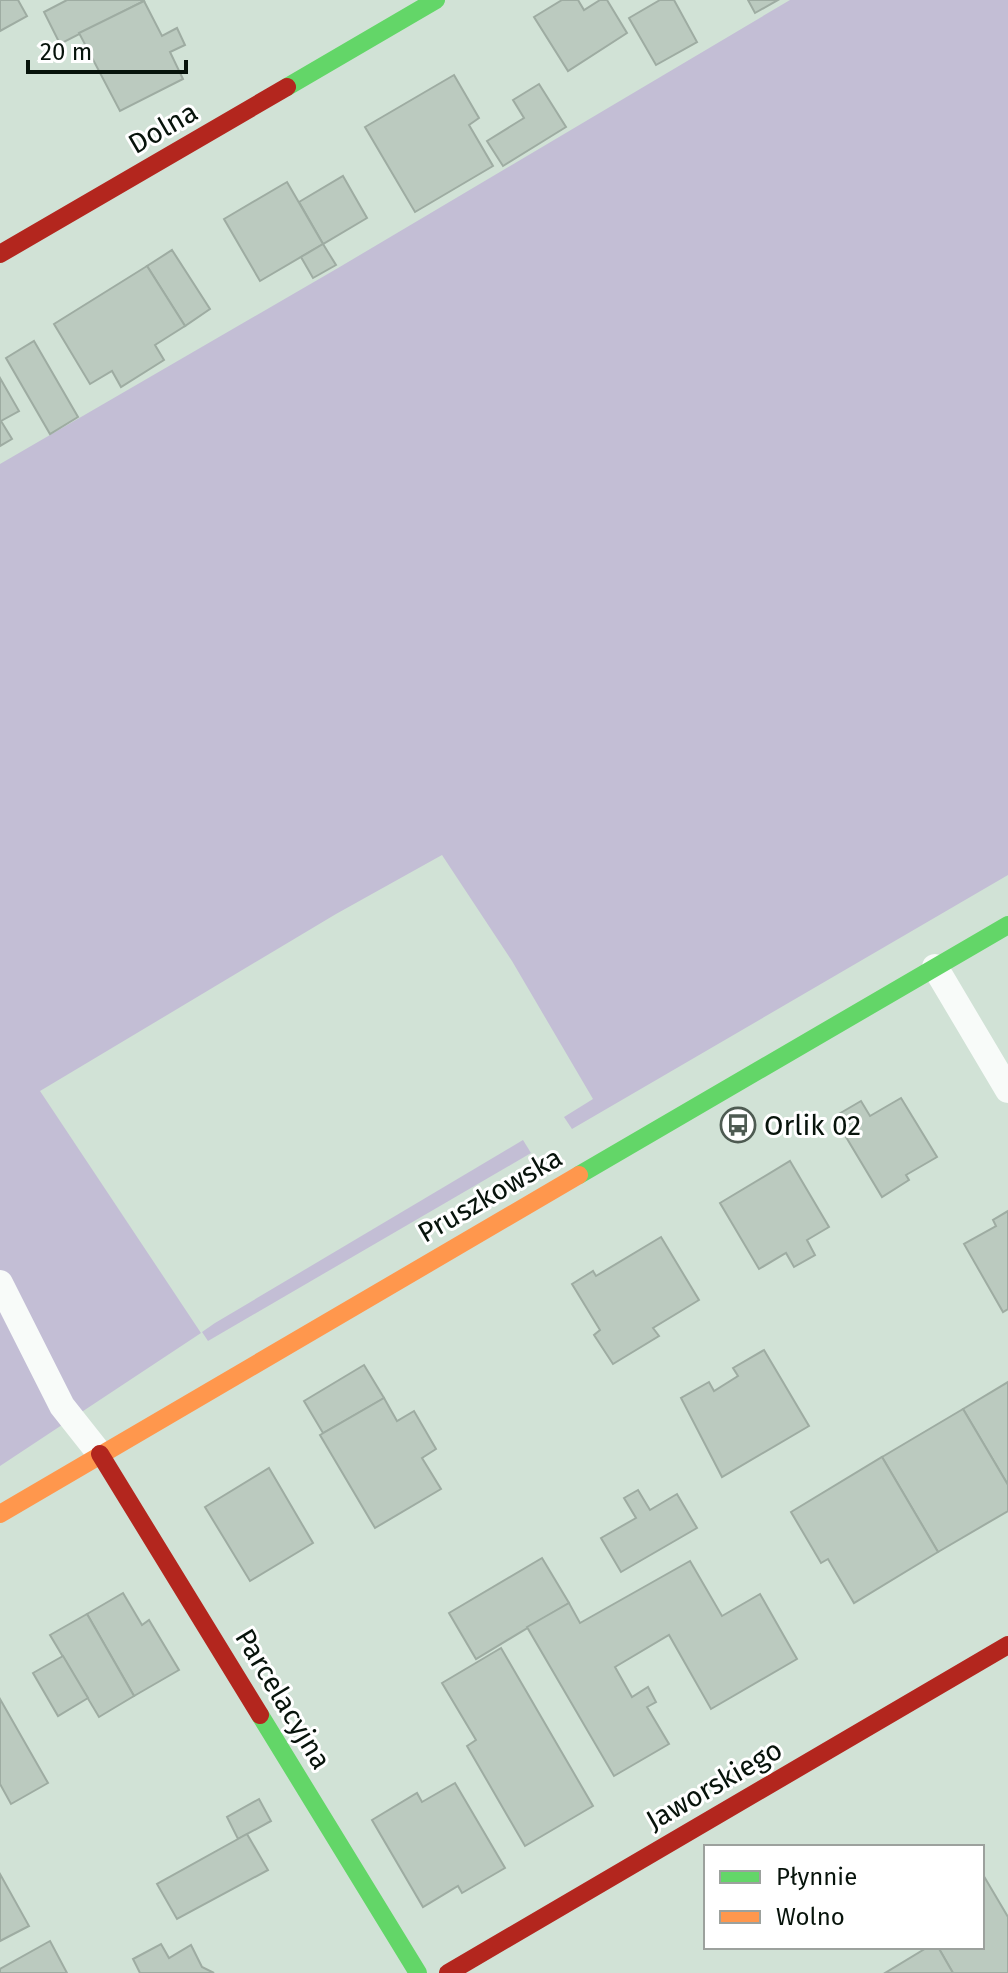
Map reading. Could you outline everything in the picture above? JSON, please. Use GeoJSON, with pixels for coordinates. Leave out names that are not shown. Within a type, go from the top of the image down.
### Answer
{"type":"FeatureCollection","features":[{"type":"Feature","properties":{"kind":"street","name":"Dolna"},"geometry":{"type":"LineString","coordinates":[[0,254],[436,0]]}},
{"type":"Feature","properties":{"kind":"street","name":"Pruszkowska"},"geometry":{"type":"LineString","coordinates":[[0,1514],[1008,925]]}},
{"type":"Feature","properties":{"kind":"street","name":"Parcelacyjna"},"geometry":{"type":"LineString","coordinates":[[100,1454],[418,1973]]}},
{"type":"Feature","properties":{"kind":"street","name":"Jaworskiego"},"geometry":{"type":"LineString","coordinates":[[448,1973],[1008,1645]]}},
{"type":"Feature","properties":{"kind":"lane"},"geometry":{"type":"LineString","coordinates":[[935,967],[1008,1090]]}},
{"type":"Feature","properties":{"kind":"lane"},"geometry":{"type":"LineString","coordinates":[[0,1283],[62,1406],[100,1454]]}},
{"type":"Feature","properties":{"kind":"shaded area"},"geometry":{"type":"Polygon","coordinates":[[[790,0],[1008,0],[1008,875],[572,1129],[564,1117],[593,1099],[512,961],[442,855],[336,914],[40,1091],[201,1333],[0,1466],[0,464],[790,0]]]}},
{"type":"Feature","properties":{"kind":"shaded area"},"geometry":{"type":"Polygon","coordinates":[[[523,1140],[531,1153],[208,1341],[202,1332],[215,1323],[523,1140]]]}},
{"type":"Feature","properties":{"kind":"building"},"geometry":{"type":"Polygon","coordinates":[[[0,0],[18,0],[27,16],[0,31],[0,0]]]}},
{"type":"Feature","properties":{"kind":"building"},"geometry":{"type":"Polygon","coordinates":[[[67,0],[144,1],[60,44],[44,12],[67,0]]]}},
{"type":"Feature","properties":{"kind":"building"},"geometry":{"type":"Polygon","coordinates":[[[562,0],[578,0],[584,10],[600,0],[607,0],[627,33],[568,71],[534,17],[562,0]]]}},
{"type":"Feature","properties":{"kind":"building"},"geometry":{"type":"Polygon","coordinates":[[[660,0],[674,0],[697,42],[656,65],[629,18],[660,0]]]}},
{"type":"Feature","properties":{"kind":"building"},"geometry":{"type":"Polygon","coordinates":[[[748,0],[778,0],[755,13],[748,0]]]}},
{"type":"Feature","properties":{"kind":"building"},"geometry":{"type":"Polygon","coordinates":[[[144,1],[162,36],[177,28],[185,45],[170,52],[183,79],[120,111],[79,33],[144,1]]]}},
{"type":"Feature","properties":{"kind":"building"},"geometry":{"type":"Polygon","coordinates":[[[454,75],[479,118],[469,125],[493,166],[415,212],[365,127],[454,75]]]}},
{"type":"Feature","properties":{"kind":"building"},"geometry":{"type":"Polygon","coordinates":[[[539,84],[566,127],[503,166],[487,141],[524,118],[513,100],[539,84]]]}},
{"type":"Feature","properties":{"kind":"building"},"geometry":{"type":"Polygon","coordinates":[[[343,176],[367,218],[323,244],[299,202],[343,176]]]}},
{"type":"Feature","properties":{"kind":"building"},"geometry":{"type":"Polygon","coordinates":[[[287,182],[323,244],[260,281],[224,219],[287,182]]]}},
{"type":"Feature","properties":{"kind":"building"},"geometry":{"type":"Polygon","coordinates":[[[323,244],[336,265],[313,278],[301,257],[323,244]]]}},
{"type":"Feature","properties":{"kind":"building"},"geometry":{"type":"Polygon","coordinates":[[[172,250],[210,309],[185,326],[147,266],[172,250]]]}},
{"type":"Feature","properties":{"kind":"building"},"geometry":{"type":"Polygon","coordinates":[[[147,266],[185,326],[155,345],[164,360],[121,387],[112,371],[90,384],[54,324],[147,266]]]}},
{"type":"Feature","properties":{"kind":"building"},"geometry":{"type":"Polygon","coordinates":[[[34,341],[78,417],[50,434],[6,358],[34,341]]]}},
{"type":"Feature","properties":{"kind":"building"},"geometry":{"type":"Polygon","coordinates":[[[0,378],[19,411],[1,421],[12,439],[0,446],[0,378]]]}},
{"type":"Feature","properties":{"kind":"building"},"geometry":{"type":"Polygon","coordinates":[[[901,1098],[937,1157],[906,1175],[909,1180],[882,1197],[843,1132],[846,1131],[837,1115],[861,1101],[870,1116],[901,1098]]]}},
{"type":"Feature","properties":{"kind":"building"},"geometry":{"type":"Polygon","coordinates":[[[790,1161],[829,1227],[807,1240],[815,1255],[794,1267],[786,1253],[759,1269],[720,1203],[790,1161]]]}},
{"type":"Feature","properties":{"kind":"building"},"geometry":{"type":"Polygon","coordinates":[[[1008,1211],[1008,1309],[1003,1312],[964,1244],[996,1226],[993,1220],[1008,1211]]]}},
{"type":"Feature","properties":{"kind":"building"},"geometry":{"type":"Polygon","coordinates":[[[661,1237],[699,1300],[653,1328],[659,1336],[613,1364],[594,1335],[600,1330],[572,1284],[593,1271],[596,1276],[661,1237]]]}},
{"type":"Feature","properties":{"kind":"building"},"geometry":{"type":"Polygon","coordinates":[[[764,1350],[809,1426],[722,1477],[681,1398],[709,1382],[714,1391],[738,1376],[733,1368],[764,1350]]]}},
{"type":"Feature","properties":{"kind":"building"},"geometry":{"type":"Polygon","coordinates":[[[364,1365],[384,1398],[323,1433],[304,1401],[364,1365]]]}},
{"type":"Feature","properties":{"kind":"building"},"geometry":{"type":"Polygon","coordinates":[[[1008,1382],[1008,1485],[963,1409],[1008,1382]]]}},
{"type":"Feature","properties":{"kind":"building"},"geometry":{"type":"Polygon","coordinates":[[[384,1398],[397,1421],[414,1411],[436,1449],[422,1458],[441,1489],[375,1528],[320,1435],[384,1398]]]}},
{"type":"Feature","properties":{"kind":"building"},"geometry":{"type":"Polygon","coordinates":[[[963,1409],[1008,1485],[1008,1511],[938,1552],[882,1457],[963,1409]]]}},
{"type":"Feature","properties":{"kind":"building"},"geometry":{"type":"Polygon","coordinates":[[[882,1457],[938,1552],[854,1603],[828,1559],[821,1563],[791,1512],[882,1457]]]}},
{"type":"Feature","properties":{"kind":"building"},"geometry":{"type":"Polygon","coordinates":[[[269,1468],[313,1543],[250,1581],[205,1507],[269,1468]]]}},
{"type":"Feature","properties":{"kind":"building"},"geometry":{"type":"Polygon","coordinates":[[[638,1490],[650,1510],[677,1494],[697,1528],[621,1572],[601,1538],[636,1518],[624,1498],[638,1490]]]}},
{"type":"Feature","properties":{"kind":"building"},"geometry":{"type":"Polygon","coordinates":[[[542,1558],[569,1603],[476,1659],[449,1613],[542,1558]]]}},
{"type":"Feature","properties":{"kind":"building"},"geometry":{"type":"Polygon","coordinates":[[[690,1561],[722,1616],[760,1594],[797,1659],[711,1709],[669,1635],[615,1667],[632,1697],[648,1687],[656,1702],[647,1707],[669,1744],[614,1776],[527,1627],[569,1603],[580,1623],[690,1561]]]}},
{"type":"Feature","properties":{"kind":"building"},"geometry":{"type":"Polygon","coordinates":[[[123,1593],[142,1625],[149,1620],[179,1670],[134,1696],[87,1614],[123,1593]]]}},
{"type":"Feature","properties":{"kind":"building"},"geometry":{"type":"Polygon","coordinates":[[[87,1614],[134,1696],[99,1717],[50,1635],[87,1614]]]}},
{"type":"Feature","properties":{"kind":"building"},"geometry":{"type":"Polygon","coordinates":[[[501,1648],[593,1806],[525,1846],[467,1746],[476,1740],[442,1683],[501,1648]]]}},
{"type":"Feature","properties":{"kind":"building"},"geometry":{"type":"Polygon","coordinates":[[[63,1656],[88,1698],[58,1716],[33,1673],[63,1656]]]}},
{"type":"Feature","properties":{"kind":"building"},"geometry":{"type":"Polygon","coordinates":[[[0,1699],[48,1783],[11,1804],[0,1784],[0,1699]]]}},
{"type":"Feature","properties":{"kind":"building"},"geometry":{"type":"Polygon","coordinates":[[[455,1783],[505,1868],[462,1893],[458,1886],[423,1907],[372,1820],[417,1793],[422,1802],[455,1783]]]}},
{"type":"Feature","properties":{"kind":"building"},"geometry":{"type":"Polygon","coordinates":[[[259,1799],[271,1821],[238,1839],[227,1817],[259,1799]]]}},
{"type":"Feature","properties":{"kind":"building"},"geometry":{"type":"Polygon","coordinates":[[[247,1834],[268,1870],[177,1919],[157,1884],[247,1834]]]}},
{"type":"Feature","properties":{"kind":"building"},"geometry":{"type":"Polygon","coordinates":[[[0,1874],[29,1926],[0,1941],[0,1874]]]}},
{"type":"Feature","properties":{"kind":"building"},"geometry":{"type":"Polygon","coordinates":[[[984,1876],[1008,1917],[1008,1973],[953,1973],[939,1949],[984,1949],[984,1876]]]}},
{"type":"Feature","properties":{"kind":"building"},"geometry":{"type":"Polygon","coordinates":[[[50,1941],[67,1973],[0,1973],[0,1969],[50,1941]]]}},
{"type":"Feature","properties":{"kind":"building"},"geometry":{"type":"Polygon","coordinates":[[[161,1944],[169,1958],[191,1945],[202,1967],[214,1973],[140,1973],[133,1959],[161,1944]]]}},
{"type":"Feature","properties":{"kind":"building"},"geometry":{"type":"Polygon","coordinates":[[[925,1949],[939,1949],[953,1973],[885,1973],[925,1949]]]}},
{"type":"Feature","properties":{"kind":"traffic: fast"},"geometry":{"type":"LineString","coordinates":[[287,87],[436,0]]}},
{"type":"Feature","properties":{"kind":"traffic: fast"},"geometry":{"type":"LineString","coordinates":[[579,1175],[1008,925]]}},
{"type":"Feature","properties":{"kind":"traffic: fast"},"geometry":{"type":"LineString","coordinates":[[260,1715],[418,1973]]}},
{"type":"Feature","properties":{"kind":"traffic: slow"},"geometry":{"type":"LineString","coordinates":[[0,1514],[579,1175]]}},
{"type":"Feature","properties":{"kind":"traffic: jam"},"geometry":{"type":"LineString","coordinates":[[0,254],[287,87]]}},
{"type":"Feature","properties":{"kind":"traffic: jam"},"geometry":{"type":"LineString","coordinates":[[100,1454],[260,1715]]}},
{"type":"Feature","properties":{"kind":"traffic: jam"},"geometry":{"type":"LineString","coordinates":[[448,1973],[1008,1645]]}},
{"type":"Feature","properties":{"kind":"place","name":"Orlik 02"},"geometry":{"type":"Point","coordinates":[738,1125]}}]}
